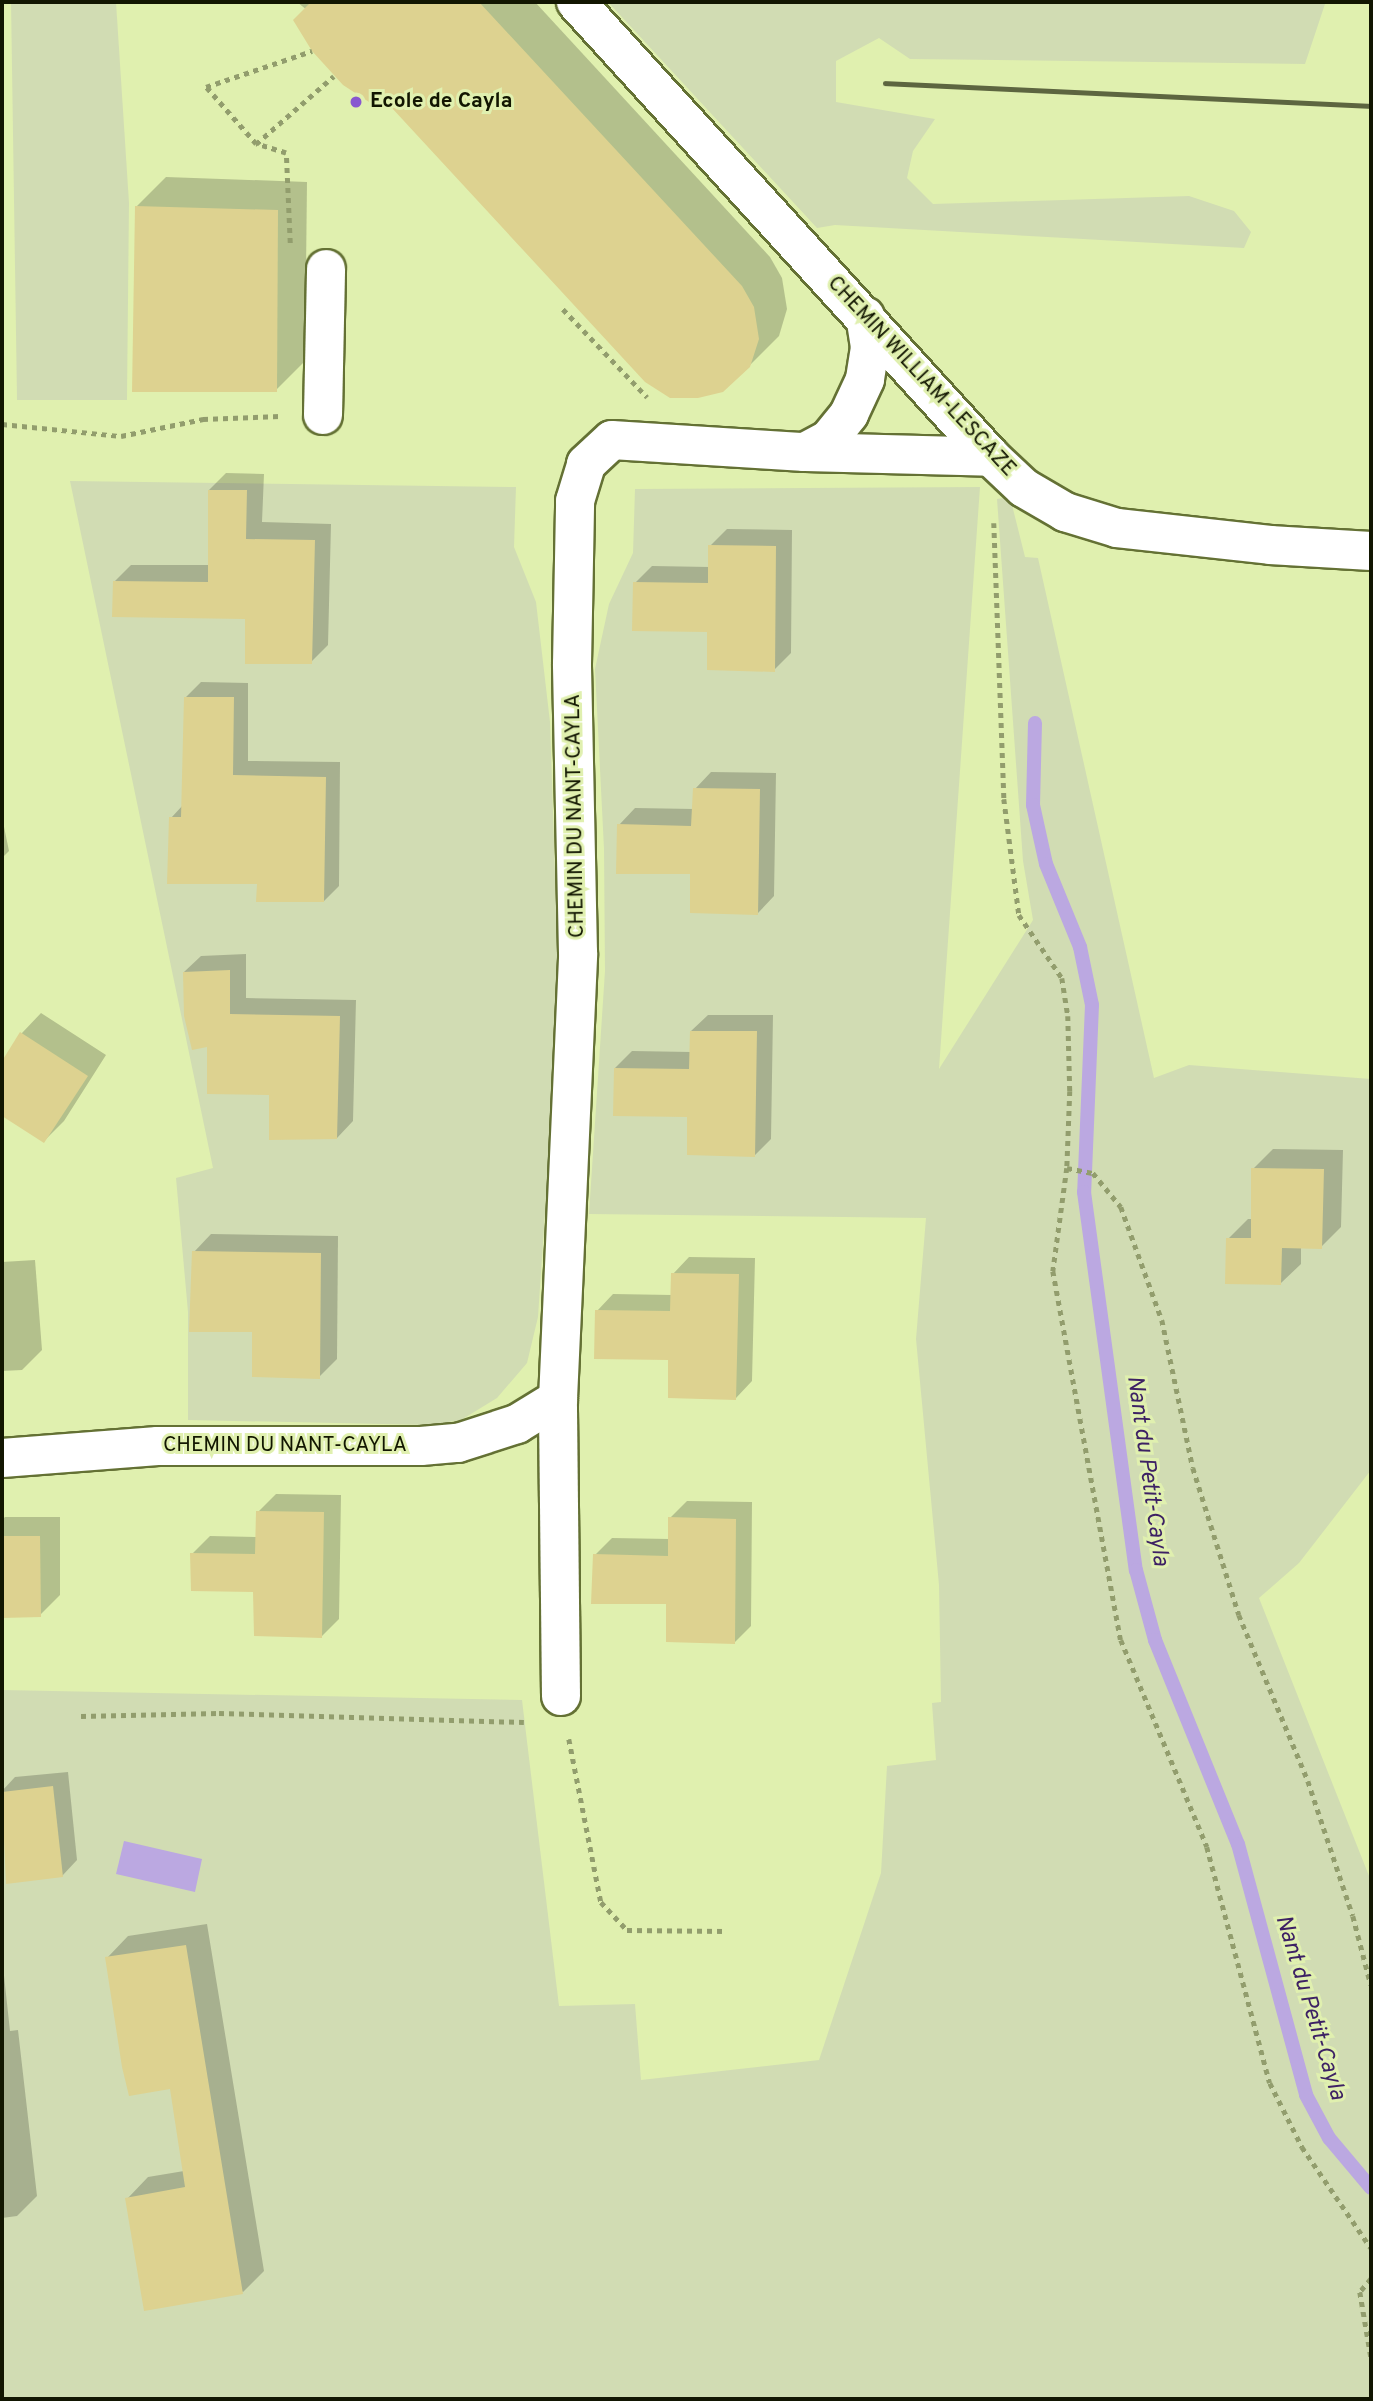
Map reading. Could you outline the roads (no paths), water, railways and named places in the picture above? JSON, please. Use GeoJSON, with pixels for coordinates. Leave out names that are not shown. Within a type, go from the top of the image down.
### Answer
{"type":"FeatureCollection","features":[{"type":"Feature","properties":{"kind":"street","name":"CHEMIN WILLIAM-LESCAZE"},"geometry":{"type":"LineString","coordinates":[[576,2],[991,457],[1024,488],[1065,512],[1117,528],[1270,545],[1371,551]]}},
{"type":"Feature","properties":{"kind":"street"},"geometry":{"type":"LineString","coordinates":[[323,415],[326,269]]}},
{"type":"Feature","properties":{"kind":"street"},"geometry":{"type":"LineString","coordinates":[[805,452],[829,439],[849,414],[865,379],[870,347],[865,316]]}},
{"type":"Feature","properties":{"kind":"street","name":"CHEMIN DU NANT-CAYLA"},"geometry":{"type":"LineString","coordinates":[[549,1709],[558,1399],[578,953],[572,664],[575,500],[586,464],[612,440],[805,452],[991,457]]}},
{"type":"Feature","properties":{"kind":"street","name":"CHEMIN DU NANT-CAYLA"},"geometry":{"type":"LineString","coordinates":[[2,1458],[158,1446],[421,1446],[458,1443],[517,1423],[558,1399]]}},
{"type":"Feature","properties":{"kind":"waterway","name":"Nant du Petit-Cayla"},"geometry":{"type":"LineString","coordinates":[[1035,723],[1033,805],[1046,864],[1080,947],[1092,1005],[1084,1192],[1136,1570],[1155,1640],[1238,1844],[1306,2095],[1329,2138],[1371,2188]]}},
{"type":"Feature","properties":{"kind":"railway"},"geometry":{"type":"LineString","coordinates":[[885,83],[1371,106]]}},
{"type":"Feature","properties":{"kind":"place","name":"Ecole de Cayla"},"geometry":{"type":"Point","coordinates":[356,102]}}]}
